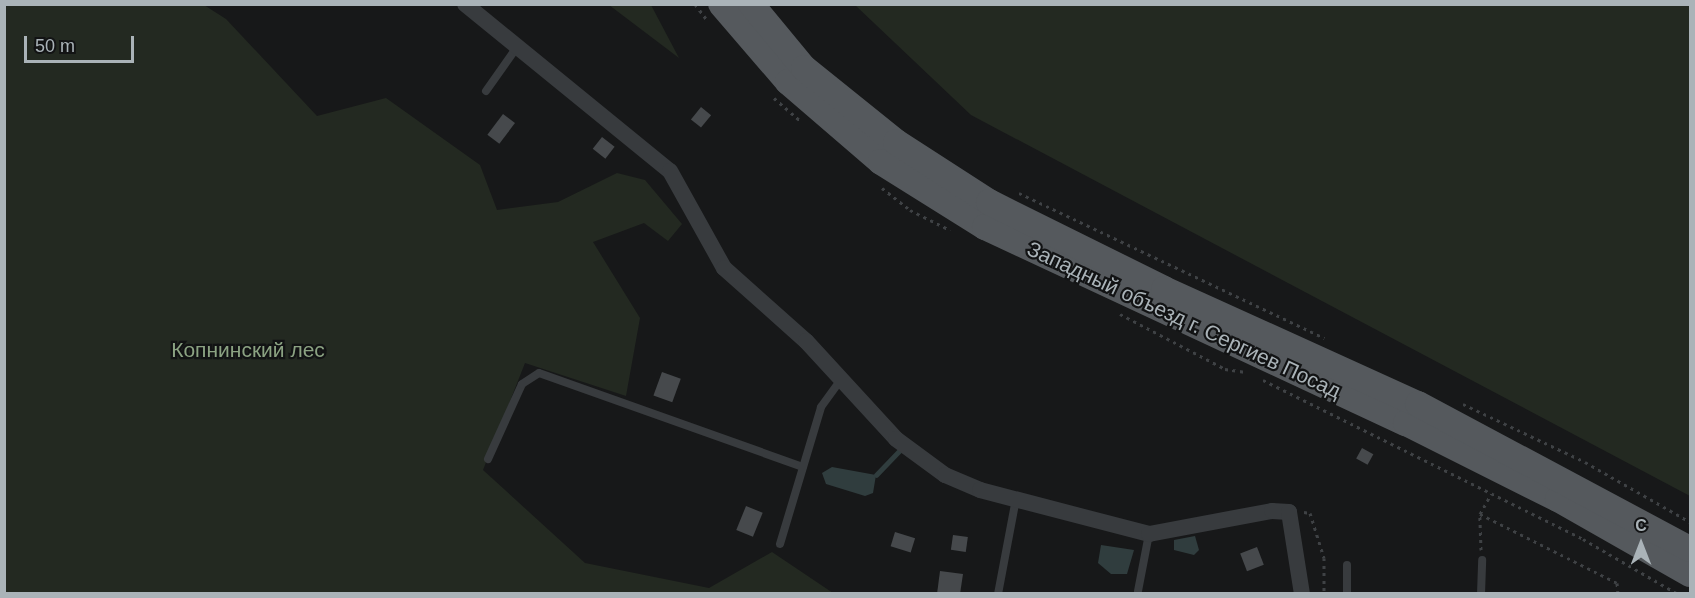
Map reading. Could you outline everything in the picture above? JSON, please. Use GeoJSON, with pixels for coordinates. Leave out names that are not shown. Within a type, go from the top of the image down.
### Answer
{"type":"FeatureCollection","features":[{"type":"Feature","properties":{"kind":"main road","name":"Западный объезд г. Сергиев Посад"},"geometry":{"type":"LineString","coordinates":[[721,4],[788,82],[881,162],[985,227],[1406,423],[1558,499],[1690,574]]}},
{"type":"Feature","properties":{"kind":"main road","name":"Западный объезд г. Сергиев Посад"},"geometry":{"type":"LineString","coordinates":[[751,4],[804,68],[896,142],[989,202],[1164,289],[1418,404],[1690,549]]}},
{"type":"Feature","properties":{"kind":"street"},"geometry":{"type":"LineString","coordinates":[[465,4],[670,171],[724,268],[806,341],[896,439],[945,475],[1016,499],[1149,534],[1272,511],[1289,512],[1302,594]]}},
{"type":"Feature","properties":{"kind":"lane"},"geometry":{"type":"LineString","coordinates":[[486,91],[517,46]]}},
{"type":"Feature","properties":{"kind":"lane"},"geometry":{"type":"LineString","coordinates":[[488,459],[522,384],[539,373],[803,467]]}},
{"type":"Feature","properties":{"kind":"lane"},"geometry":{"type":"LineString","coordinates":[[780,544],[820,407],[841,379]]}},
{"type":"Feature","properties":{"kind":"lane"},"geometry":{"type":"LineString","coordinates":[[998,594],[1016,499]]}},
{"type":"Feature","properties":{"kind":"lane"},"geometry":{"type":"LineString","coordinates":[[1138,591],[1149,534]]}},
{"type":"Feature","properties":{"kind":"lane"},"geometry":{"type":"LineString","coordinates":[[1481,594],[1482,560]]}},
{"type":"Feature","properties":{"kind":"lane"},"geometry":{"type":"LineString","coordinates":[[1347,566],[1347,594]]}},
{"type":"Feature","properties":{"kind":"path"},"geometry":{"type":"LineString","coordinates":[[1015,191],[1326,339]]}},
{"type":"Feature","properties":{"kind":"path"},"geometry":{"type":"LineString","coordinates":[[1456,400],[1586,462],[1690,522]]}},
{"type":"Feature","properties":{"kind":"path"},"geometry":{"type":"LineString","coordinates":[[1364,431],[1583,539],[1678,594]]}},
{"type":"Feature","properties":{"kind":"path"},"geometry":{"type":"LineString","coordinates":[[1482,560],[1480,514],[1491,494]]}},
{"type":"Feature","properties":{"kind":"path"},"geometry":{"type":"LineString","coordinates":[[1289,512],[1310,513],[1324,558],[1324,594]]}},
{"type":"Feature","properties":{"kind":"path"},"geometry":{"type":"LineString","coordinates":[[1480,514],[1617,583],[1618,594]]}},
{"type":"Feature","properties":{"kind":"green space","name":"Копнинский лес"},"geometry":{"type":"Polygon","coordinates":[[[4,5],[204,5],[226,19],[317,116],[386,98],[480,165],[497,210],[558,202],[617,173],[645,180],[682,224],[668,241],[644,223],[593,242],[640,318],[626,396],[525,363],[483,470],[585,563],[709,588],[772,552],[833,593],[5,593],[4,5]]]}},
{"type":"Feature","properties":{"kind":"green space"},"geometry":{"type":"Polygon","coordinates":[[[609,5],[651,5],[679,58],[609,5]]]}},
{"type":"Feature","properties":{"kind":"green space"},"geometry":{"type":"Polygon","coordinates":[[[855,5],[1690,5],[1690,496],[971,115],[855,5]]]}},
{"type":"Feature","properties":{"kind":"shaded area"},"geometry":{"type":"Polygon","coordinates":[[[832,467],[876,475],[873,493],[865,496],[826,484],[822,473],[832,467]]]}},
{"type":"Feature","properties":{"kind":"shaded area"},"geometry":{"type":"Polygon","coordinates":[[[1195,536],[1199,550],[1194,555],[1174,550],[1174,540],[1195,536]]]}},
{"type":"Feature","properties":{"kind":"shaded area"},"geometry":{"type":"Polygon","coordinates":[[[1101,545],[1134,550],[1127,574],[1111,574],[1098,563],[1101,545]]]}},
{"type":"Feature","properties":{"kind":"building"},"geometry":{"type":"Polygon","coordinates":[[[701,107],[711,115],[701,128],[691,119],[701,107]]]}},
{"type":"Feature","properties":{"kind":"building"},"geometry":{"type":"Polygon","coordinates":[[[503,114],[515,123],[499,144],[487,135],[503,114]]]}},
{"type":"Feature","properties":{"kind":"building"},"geometry":{"type":"Polygon","coordinates":[[[602,137],[615,147],[605,159],[593,149],[602,137]]]}},
{"type":"Feature","properties":{"kind":"building"},"geometry":{"type":"Polygon","coordinates":[[[662,372],[681,379],[672,402],[653,395],[662,372]]]}},
{"type":"Feature","properties":{"kind":"building"},"geometry":{"type":"Polygon","coordinates":[[[1362,448],[1373,454],[1368,465],[1356,458],[1362,448]]]}},
{"type":"Feature","properties":{"kind":"building"},"geometry":{"type":"Polygon","coordinates":[[[746,506],[763,513],[753,537],[736,530],[746,506]]]}},
{"type":"Feature","properties":{"kind":"building"},"geometry":{"type":"Polygon","coordinates":[[[895,532],[915,538],[911,552],[891,546],[895,532]]]}},
{"type":"Feature","properties":{"kind":"building"},"geometry":{"type":"Polygon","coordinates":[[[953,535],[968,537],[966,552],[951,550],[953,535]]]}},
{"type":"Feature","properties":{"kind":"building"},"geometry":{"type":"Polygon","coordinates":[[[1257,547],[1264,565],[1247,571],[1240,553],[1257,547]]]}},
{"type":"Feature","properties":{"kind":"building"},"geometry":{"type":"Polygon","coordinates":[[[940,571],[963,574],[960,594],[937,594],[940,571]]]}},
{"type":"Feature","properties":{"kind":"waterway"},"geometry":{"type":"LineString","coordinates":[[876,475],[899,451]]}}]}
